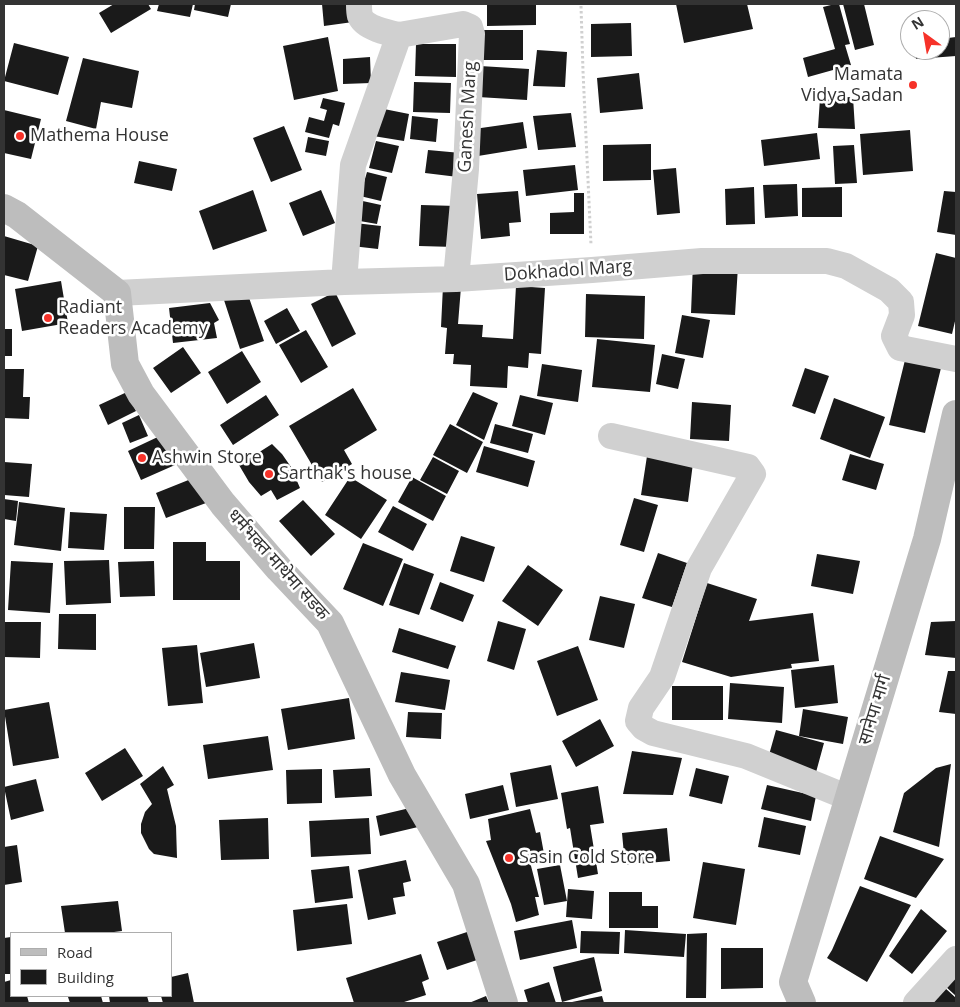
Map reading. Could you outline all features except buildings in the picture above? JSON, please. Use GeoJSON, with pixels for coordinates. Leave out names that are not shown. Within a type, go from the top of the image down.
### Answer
{"type":"FeatureCollection","features":[{"type":"Feature","properties":{"kind":"main road"},"geometry":{"type":"LineString","coordinates":[[4,208],[17,215],[117,293]]}},
{"type":"Feature","properties":{"kind":"main road","name":"धर्मभक्त माथेमा सडक"},"geometry":{"type":"LineString","coordinates":[[117,293],[125,364],[141,394],[224,504],[330,623],[402,775],[466,884],[504,1003]]}},
{"type":"Feature","properties":{"kind":"main road","name":"सानेपा मार्ग"},"geometry":{"type":"LineString","coordinates":[[802,1003],[793,982],[927,539],[956,414]]}},
{"type":"Feature","properties":{"kind":"street"},"geometry":{"type":"LineString","coordinates":[[344,282],[353,166],[400,35],[381,31],[360,18],[359,4]]}},
{"type":"Feature","properties":{"kind":"street","name":"Ganesh Marg"},"geometry":{"type":"LineString","coordinates":[[400,35],[463,24],[470,27],[472,34],[465,183],[456,279]]}},
{"type":"Feature","properties":{"kind":"street","name":"Dokhadol Marg"},"geometry":{"type":"LineString","coordinates":[[117,293],[344,282],[456,279],[702,261],[827,261],[846,266],[889,290],[901,302],[902,316],[894,336],[900,348],[956,359]]}},
{"type":"Feature","properties":{"kind":"street"},"geometry":{"type":"LineString","coordinates":[[611,436],[748,467],[753,474],[700,568],[662,677],[641,708],[638,721],[644,728],[653,733],[746,756],[849,798]]}},
{"type":"Feature","properties":{"kind":"street"},"geometry":{"type":"LineString","coordinates":[[916,1003],[956,959]]}},
{"type":"Feature","properties":{"kind":"path"},"geometry":{"type":"LineString","coordinates":[[582,6],[592,270]]}},
{"type":"Feature","properties":{"kind":"place","name":"Mamata Vidya Sadan"},"geometry":{"type":"Point","coordinates":[913,85]}},
{"type":"Feature","properties":{"kind":"place","name":"Mathema House"},"geometry":{"type":"Point","coordinates":[20,136]}},
{"type":"Feature","properties":{"kind":"place","name":"Radiant Readers Academy"},"geometry":{"type":"Point","coordinates":[48,318]}},
{"type":"Feature","properties":{"kind":"place","name":"Ashwin Store"},"geometry":{"type":"Point","coordinates":[142,458]}},
{"type":"Feature","properties":{"kind":"place","name":"Sarthak's house"},"geometry":{"type":"Point","coordinates":[269,474]}},
{"type":"Feature","properties":{"kind":"place","name":"Sasin Cold Store"},"geometry":{"type":"Point","coordinates":[509,858]}}]}
